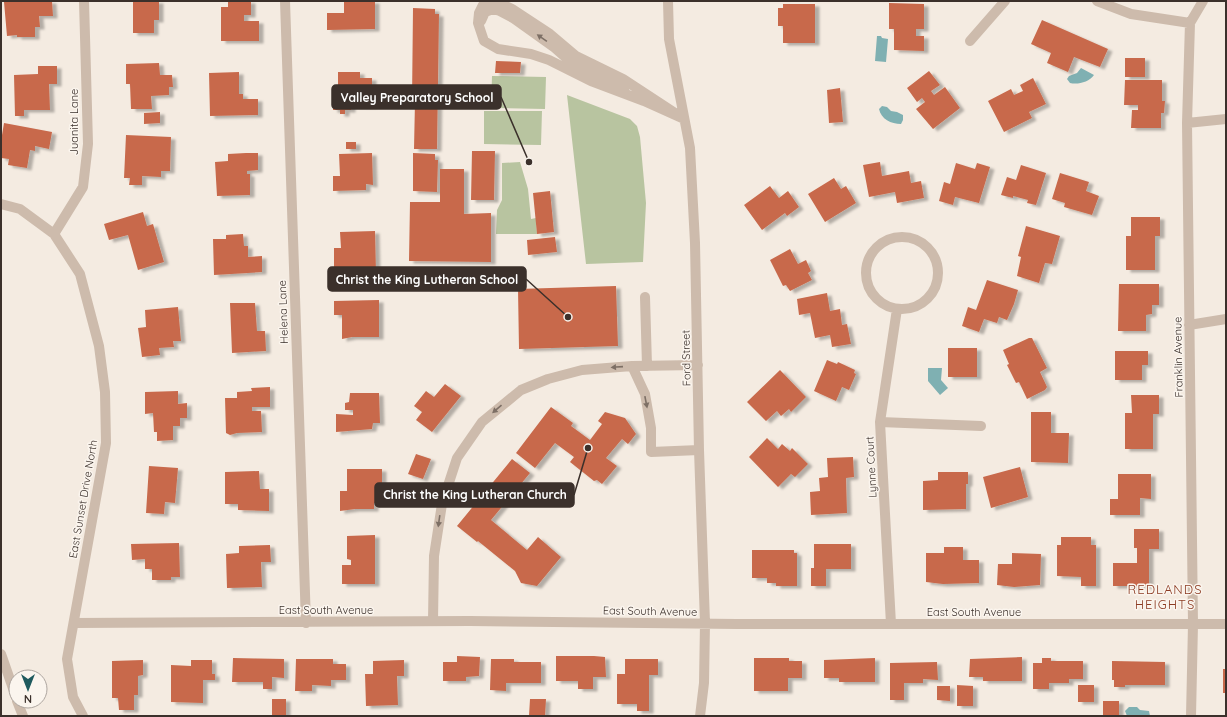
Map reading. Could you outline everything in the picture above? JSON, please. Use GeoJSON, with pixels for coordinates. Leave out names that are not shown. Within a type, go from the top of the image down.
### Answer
{"type":"FeatureCollection","features":[{"type":"Feature","properties":{"kind":"street","name":"Juanita Lane"},"geometry":{"type":"LineString","coordinates":[[54,234],[83,187],[88,144],[84,1]]}},
{"type":"Feature","properties":{"kind":"street","name":"Helena Lane"},"geometry":{"type":"LineString","coordinates":[[285,1],[306,623]]}},
{"type":"Feature","properties":{"kind":"street","name":"Ford Street"},"geometry":{"type":"LineString","coordinates":[[668,1],[670,39],[690,148],[695,235],[699,450],[705,623],[704,683],[700,716]]}},
{"type":"Feature","properties":{"kind":"street"},"geometry":{"type":"LineString","coordinates":[[970,41],[1005,1]]}},
{"type":"Feature","properties":{"kind":"street"},"geometry":{"type":"LineString","coordinates":[[1097,1],[1131,14],[1190,23]]}},
{"type":"Feature","properties":{"kind":"street","name":"Franklin Avenue"},"geometry":{"type":"LineString","coordinates":[[1191,716],[1193,624],[1187,123],[1190,23],[1203,1]]}},
{"type":"Feature","properties":{"kind":"street"},"geometry":{"type":"LineString","coordinates":[[500,3],[550,34],[576,56],[623,78],[684,119],[644,101],[592,82],[549,60],[531,54],[498,49],[484,41],[480,32],[478,23],[479,13],[483,5],[500,3]]}},
{"type":"Feature","properties":{"kind":"street"},"geometry":{"type":"LineString","coordinates":[[1187,123],[1226,119]]}},
{"type":"Feature","properties":{"kind":"street","name":"East Sunset Drive North"},"geometry":{"type":"LineString","coordinates":[[1,204],[20,208],[54,234],[80,274],[99,346],[105,392],[106,443],[67,659],[72,697],[83,716]]}},
{"type":"Feature","properties":{"kind":"street"},"geometry":{"type":"LineString","coordinates":[[898,237],[910,237],[920,241],[929,248],[935,257],[938,268],[938,279],[935,290],[928,299],[909,309],[897,309],[881,303],[869,290],[866,282],[866,264],[869,256],[875,248],[882,243],[898,237]]}},
{"type":"Feature","properties":{"kind":"street"},"geometry":{"type":"LineString","coordinates":[[645,297],[647,366]]}},
{"type":"Feature","properties":{"kind":"street","name":"Lynne Court"},"geometry":{"type":"LineString","coordinates":[[891,624],[880,422],[897,309]]}},
{"type":"Feature","properties":{"kind":"street"},"geometry":{"type":"LineString","coordinates":[[1189,325],[1226,319]]}},
{"type":"Feature","properties":{"kind":"street"},"geometry":{"type":"LineString","coordinates":[[433,621],[434,556],[442,504],[457,458],[482,422],[521,390],[548,379],[582,370],[632,366],[698,364]]}},
{"type":"Feature","properties":{"kind":"street"},"geometry":{"type":"LineString","coordinates":[[632,366],[645,394],[651,428],[650,452],[699,450]]}},
{"type":"Feature","properties":{"kind":"street"},"geometry":{"type":"LineString","coordinates":[[880,422],[981,426]]}},
{"type":"Feature","properties":{"kind":"street","name":"East South Avenue"},"geometry":{"type":"LineString","coordinates":[[74,623],[306,623],[433,621],[891,624],[1226,624]]}},
{"type":"Feature","properties":{"kind":"street"},"geometry":{"type":"LineString","coordinates":[[1,654],[8,674]]}},
{"type":"Feature","properties":{"kind":"green space"},"geometry":{"type":"Polygon","coordinates":[[[492,76],[546,77],[545,109],[491,108],[492,76]]]}},
{"type":"Feature","properties":{"kind":"green space"},"geometry":{"type":"Polygon","coordinates":[[[567,95],[630,119],[637,126],[640,137],[646,203],[643,262],[586,264],[567,95]]]}},
{"type":"Feature","properties":{"kind":"green space"},"geometry":{"type":"Polygon","coordinates":[[[484,111],[542,111],[541,145],[484,144],[484,111]]]}},
{"type":"Feature","properties":{"kind":"green space"},"geometry":{"type":"Polygon","coordinates":[[[520,162],[528,189],[531,219],[536,218],[537,234],[496,234],[497,210],[502,200],[502,163],[520,162]]]}},
{"type":"Feature","properties":{"kind":"water"},"geometry":{"type":"Polygon","coordinates":[[[877,36],[888,39],[886,62],[875,61],[877,36]]]}},
{"type":"Feature","properties":{"kind":"water"},"geometry":{"type":"Polygon","coordinates":[[[1081,68],[1094,75],[1083,82],[1076,84],[1070,83],[1067,79],[1069,76],[1077,73],[1081,68]]]}},
{"type":"Feature","properties":{"kind":"water"},"geometry":{"type":"Polygon","coordinates":[[[882,106],[903,115],[901,124],[890,122],[884,118],[879,109],[882,106]]]}},
{"type":"Feature","properties":{"kind":"water"},"geometry":{"type":"Polygon","coordinates":[[[928,368],[942,368],[941,380],[948,388],[940,395],[928,381],[928,368]]]}},
{"type":"Feature","properties":{"kind":"water"},"geometry":{"type":"Polygon","coordinates":[[[1129,707],[1137,707],[1140,710],[1149,711],[1150,716],[1127,716],[1125,711],[1129,707]]]}},
{"type":"Feature","properties":{"kind":"building"},"geometry":{"type":"Polygon","coordinates":[[[52,1],[53,16],[39,16],[40,27],[35,27],[35,37],[17,37],[17,35],[7,36],[4,2],[52,1]]]}},
{"type":"Feature","properties":{"kind":"building"},"geometry":{"type":"Polygon","coordinates":[[[133,1],[159,1],[159,20],[154,20],[154,33],[133,33],[133,1]]]}},
{"type":"Feature","properties":{"kind":"building"},"geometry":{"type":"Polygon","coordinates":[[[228,1],[251,1],[251,15],[244,15],[244,21],[259,21],[259,41],[221,41],[221,7],[228,7],[228,1]]]}},
{"type":"Feature","properties":{"kind":"building"},"geometry":{"type":"Polygon","coordinates":[[[344,1],[375,1],[375,29],[327,30],[327,13],[344,13],[344,1]]]}},
{"type":"Feature","properties":{"kind":"building"},"geometry":{"type":"Polygon","coordinates":[[[889,3],[924,4],[924,29],[916,29],[916,36],[924,36],[924,51],[894,50],[894,29],[889,29],[889,3]]]}},
{"type":"Feature","properties":{"kind":"building"},"geometry":{"type":"Polygon","coordinates":[[[783,4],[815,4],[815,43],[783,43],[783,26],[778,26],[778,8],[783,8],[783,4]]]}},
{"type":"Feature","properties":{"kind":"building"},"geometry":{"type":"Polygon","coordinates":[[[413,8],[435,9],[435,14],[439,14],[437,149],[414,149],[415,101],[412,101],[413,8]]]}},
{"type":"Feature","properties":{"kind":"building"},"geometry":{"type":"Polygon","coordinates":[[[1042,20],[1108,49],[1100,67],[1074,57],[1068,72],[1047,63],[1051,53],[1031,44],[1042,20]]]}},
{"type":"Feature","properties":{"kind":"building"},"geometry":{"type":"Polygon","coordinates":[[[1125,58],[1145,58],[1145,77],[1125,77],[1125,58]]]}},
{"type":"Feature","properties":{"kind":"building"},"geometry":{"type":"Polygon","coordinates":[[[496,61],[521,62],[520,73],[495,73],[496,61]]]}},
{"type":"Feature","properties":{"kind":"building"},"geometry":{"type":"Polygon","coordinates":[[[159,63],[160,75],[172,75],[173,87],[169,87],[169,95],[151,96],[152,109],[131,109],[130,84],[126,84],[126,64],[159,63]]]}},
{"type":"Feature","properties":{"kind":"building"},"geometry":{"type":"Polygon","coordinates":[[[38,66],[57,66],[57,84],[49,84],[50,110],[24,110],[24,116],[15,116],[14,75],[38,74],[38,66]]]}},
{"type":"Feature","properties":{"kind":"building"},"geometry":{"type":"Polygon","coordinates":[[[929,71],[940,85],[931,91],[934,95],[945,87],[960,108],[933,129],[916,109],[925,102],[922,98],[917,102],[907,88],[929,71]]]}},
{"type":"Feature","properties":{"kind":"building"},"geometry":{"type":"Polygon","coordinates":[[[239,72],[239,94],[243,94],[243,99],[258,99],[258,115],[210,116],[209,73],[239,72]]]}},
{"type":"Feature","properties":{"kind":"building"},"geometry":{"type":"Polygon","coordinates":[[[338,72],[360,72],[360,78],[372,78],[372,106],[351,105],[351,110],[345,110],[345,114],[340,114],[340,110],[333,110],[333,96],[338,96],[338,72]]]}},
{"type":"Feature","properties":{"kind":"building"},"geometry":{"type":"Polygon","coordinates":[[[1033,78],[1046,104],[1029,112],[1032,118],[1004,132],[988,101],[1011,89],[1014,95],[1023,91],[1020,85],[1033,78]]]}},
{"type":"Feature","properties":{"kind":"building"},"geometry":{"type":"Polygon","coordinates":[[[1125,80],[1162,80],[1162,101],[1165,101],[1164,113],[1161,113],[1161,128],[1131,128],[1132,110],[1138,110],[1138,105],[1124,105],[1125,80]]]}},
{"type":"Feature","properties":{"kind":"building"},"geometry":{"type":"Polygon","coordinates":[[[840,88],[843,122],[829,123],[827,90],[840,88]]]}},
{"type":"Feature","properties":{"kind":"building"},"geometry":{"type":"Polygon","coordinates":[[[160,112],[160,123],[144,124],[144,113],[160,112]]]}},
{"type":"Feature","properties":{"kind":"building"},"geometry":{"type":"Polygon","coordinates":[[[4,123],[52,132],[49,149],[35,146],[35,151],[30,150],[27,168],[8,165],[9,159],[1,158],[1,141],[4,123]]]}},
{"type":"Feature","properties":{"kind":"building"},"geometry":{"type":"Polygon","coordinates":[[[126,135],[171,137],[170,171],[161,171],[161,177],[142,176],[142,185],[129,185],[130,178],[124,178],[126,135]]]}},
{"type":"Feature","properties":{"kind":"building"},"geometry":{"type":"Polygon","coordinates":[[[346,142],[356,142],[356,149],[346,149],[346,142]]]}},
{"type":"Feature","properties":{"kind":"building"},"geometry":{"type":"Polygon","coordinates":[[[472,151],[495,151],[494,200],[471,200],[472,151]]]}},
{"type":"Feature","properties":{"kind":"building"},"geometry":{"type":"Polygon","coordinates":[[[258,153],[258,170],[247,171],[247,174],[250,174],[250,195],[217,196],[215,162],[228,161],[228,154],[258,153]]]}},
{"type":"Feature","properties":{"kind":"building"},"geometry":{"type":"Polygon","coordinates":[[[372,153],[373,185],[366,184],[366,190],[333,191],[333,176],[340,176],[339,154],[372,153]]]}},
{"type":"Feature","properties":{"kind":"building"},"geometry":{"type":"Polygon","coordinates":[[[413,153],[435,154],[435,160],[438,160],[437,192],[413,191],[413,153]]]}},
{"type":"Feature","properties":{"kind":"building"},"geometry":{"type":"Polygon","coordinates":[[[880,162],[882,176],[909,171],[911,183],[921,181],[924,198],[897,203],[895,192],[869,197],[863,165],[880,162]]]}},
{"type":"Feature","properties":{"kind":"building"},"geometry":{"type":"Polygon","coordinates":[[[956,163],[975,169],[977,163],[990,167],[979,203],[955,197],[953,205],[939,201],[944,182],[950,184],[956,163]]]}},
{"type":"Feature","properties":{"kind":"building"},"geometry":{"type":"Polygon","coordinates":[[[1021,165],[1046,173],[1036,205],[1027,203],[1028,200],[1013,196],[1013,198],[1001,195],[1007,177],[1016,180],[1021,165]]]}},
{"type":"Feature","properties":{"kind":"building"},"geometry":{"type":"Polygon","coordinates":[[[440,169],[464,169],[464,214],[491,213],[491,262],[409,261],[410,202],[440,202],[440,169]]]}},
{"type":"Feature","properties":{"kind":"building"},"geometry":{"type":"Polygon","coordinates":[[[1060,173],[1089,182],[1086,191],[1099,196],[1092,215],[1064,207],[1065,203],[1052,199],[1060,173]]]}},
{"type":"Feature","properties":{"kind":"building"},"geometry":{"type":"Polygon","coordinates":[[[834,178],[841,189],[846,186],[856,203],[825,222],[808,194],[834,178]]]}},
{"type":"Feature","properties":{"kind":"building"},"geometry":{"type":"Polygon","coordinates":[[[770,186],[779,198],[788,191],[799,207],[787,216],[785,213],[762,230],[744,205],[770,186]]]}},
{"type":"Feature","properties":{"kind":"building"},"geometry":{"type":"Polygon","coordinates":[[[550,191],[554,232],[537,234],[533,193],[550,191]]]}},
{"type":"Feature","properties":{"kind":"building"},"geometry":{"type":"Polygon","coordinates":[[[143,212],[147,226],[153,224],[164,262],[138,270],[128,235],[109,240],[104,224],[143,212]]]}},
{"type":"Feature","properties":{"kind":"building"},"geometry":{"type":"Polygon","coordinates":[[[1131,217],[1160,217],[1160,236],[1155,236],[1155,270],[1126,270],[1126,236],[1131,236],[1131,217]]]}},
{"type":"Feature","properties":{"kind":"building"},"geometry":{"type":"Polygon","coordinates":[[[1026,226],[1060,236],[1052,264],[1045,263],[1039,283],[1017,276],[1021,257],[1018,256],[1026,226]]]}},
{"type":"Feature","properties":{"kind":"building"},"geometry":{"type":"Polygon","coordinates":[[[375,231],[376,273],[334,273],[334,248],[341,248],[340,232],[375,231]]]}},
{"type":"Feature","properties":{"kind":"building"},"geometry":{"type":"Polygon","coordinates":[[[243,234],[244,246],[248,246],[248,257],[262,256],[262,272],[214,275],[213,239],[226,239],[226,235],[243,234]]]}},
{"type":"Feature","properties":{"kind":"building"},"geometry":{"type":"Polygon","coordinates":[[[555,237],[557,252],[528,255],[527,240],[555,237]]]}},
{"type":"Feature","properties":{"kind":"building"},"geometry":{"type":"Polygon","coordinates":[[[790,249],[798,264],[806,260],[811,271],[808,273],[812,280],[790,291],[786,285],[783,286],[770,260],[790,249]]]}},
{"type":"Feature","properties":{"kind":"building"},"geometry":{"type":"Polygon","coordinates":[[[987,280],[1018,290],[1007,320],[999,317],[997,323],[984,319],[979,332],[962,326],[968,307],[976,310],[987,280]]]}},
{"type":"Feature","properties":{"kind":"building"},"geometry":{"type":"Polygon","coordinates":[[[1119,284],[1159,284],[1159,305],[1152,305],[1152,314],[1146,315],[1146,331],[1118,331],[1119,284]]]}},
{"type":"Feature","properties":{"kind":"building"},"geometry":{"type":"Polygon","coordinates":[[[616,286],[618,346],[519,349],[518,289],[616,286]]]}},
{"type":"Feature","properties":{"kind":"building"},"geometry":{"type":"Polygon","coordinates":[[[827,293],[830,311],[840,309],[842,325],[847,324],[851,344],[832,347],[830,335],[815,338],[810,313],[799,315],[797,299],[827,293]]]}},
{"type":"Feature","properties":{"kind":"building"},"geometry":{"type":"Polygon","coordinates":[[[379,300],[379,337],[352,337],[342,339],[342,315],[334,315],[334,301],[379,300]]]}},
{"type":"Feature","properties":{"kind":"building"},"geometry":{"type":"Polygon","coordinates":[[[230,303],[255,303],[257,331],[265,331],[266,351],[232,353],[230,303]]]}},
{"type":"Feature","properties":{"kind":"building"},"geometry":{"type":"Polygon","coordinates":[[[178,307],[181,341],[173,341],[174,347],[159,348],[160,355],[142,357],[138,328],[146,327],[145,310],[178,307]]]}},
{"type":"Feature","properties":{"kind":"building"},"geometry":{"type":"Polygon","coordinates":[[[1032,338],[1047,368],[1040,372],[1047,387],[1045,390],[1027,399],[1019,382],[1016,383],[1007,365],[1009,364],[1003,350],[1032,338]]]}},
{"type":"Feature","properties":{"kind":"building"},"geometry":{"type":"Polygon","coordinates":[[[948,348],[977,348],[977,377],[948,377],[948,348]]]}},
{"type":"Feature","properties":{"kind":"building"},"geometry":{"type":"Polygon","coordinates":[[[1115,351],[1148,351],[1148,365],[1142,365],[1142,380],[1115,380],[1115,351]]]}},
{"type":"Feature","properties":{"kind":"building"},"geometry":{"type":"Polygon","coordinates":[[[827,360],[837,364],[838,362],[855,370],[854,373],[856,374],[849,390],[842,387],[836,401],[814,391],[827,360]]]}},
{"type":"Feature","properties":{"kind":"building"},"geometry":{"type":"Polygon","coordinates":[[[780,370],[806,397],[791,412],[789,409],[781,416],[777,411],[766,421],[747,402],[780,370]]]}},
{"type":"Feature","properties":{"kind":"building"},"geometry":{"type":"Polygon","coordinates":[[[445,384],[461,396],[432,432],[416,420],[422,412],[414,406],[426,391],[434,397],[445,384]]]}},
{"type":"Feature","properties":{"kind":"building"},"geometry":{"type":"Polygon","coordinates":[[[270,387],[270,407],[252,407],[252,411],[261,411],[262,432],[237,433],[230,435],[226,433],[225,398],[237,398],[237,392],[252,391],[251,388],[270,387]]]}},
{"type":"Feature","properties":{"kind":"building"},"geometry":{"type":"Polygon","coordinates":[[[178,391],[178,404],[187,403],[187,418],[180,418],[180,426],[173,426],[173,440],[157,441],[157,432],[154,432],[153,413],[145,414],[145,392],[178,391]]]}},
{"type":"Feature","properties":{"kind":"building"},"geometry":{"type":"Polygon","coordinates":[[[350,393],[379,393],[380,423],[373,423],[372,429],[336,432],[336,414],[353,415],[353,410],[345,410],[345,403],[349,402],[350,393]]]}},
{"type":"Feature","properties":{"kind":"building"},"geometry":{"type":"Polygon","coordinates":[[[1131,395],[1159,395],[1159,414],[1153,414],[1153,449],[1125,449],[1125,413],[1132,413],[1131,395]]]}},
{"type":"Feature","properties":{"kind":"building"},"geometry":{"type":"Polygon","coordinates":[[[551,407],[573,423],[571,426],[590,440],[602,424],[598,421],[605,412],[625,418],[636,434],[628,444],[622,439],[606,458],[617,466],[602,484],[597,480],[594,481],[570,462],[574,457],[555,443],[535,468],[516,453],[551,407]]]}},
{"type":"Feature","properties":{"kind":"building"},"geometry":{"type":"Polygon","coordinates":[[[1031,412],[1051,412],[1051,433],[1069,433],[1068,463],[1031,462],[1031,412]]]}},
{"type":"Feature","properties":{"kind":"building"},"geometry":{"type":"Polygon","coordinates":[[[767,438],[778,449],[782,444],[790,451],[792,448],[808,464],[795,477],[791,474],[778,487],[749,457],[767,438]]]}},
{"type":"Feature","properties":{"kind":"building"},"geometry":{"type":"Polygon","coordinates":[[[416,454],[431,459],[423,479],[408,474],[416,454]]]}},
{"type":"Feature","properties":{"kind":"building"},"geometry":{"type":"Polygon","coordinates":[[[853,457],[854,477],[846,478],[847,513],[811,515],[810,492],[820,491],[819,478],[828,477],[827,458],[853,457]]]}},
{"type":"Feature","properties":{"kind":"building"},"geometry":{"type":"Polygon","coordinates":[[[512,459],[530,473],[491,520],[527,550],[538,537],[561,557],[537,586],[521,583],[515,571],[457,526],[512,459]]]}},
{"type":"Feature","properties":{"kind":"building"},"geometry":{"type":"Polygon","coordinates":[[[149,466],[178,468],[175,503],[165,502],[164,514],[146,513],[149,466]]]}},
{"type":"Feature","properties":{"kind":"building"},"geometry":{"type":"Polygon","coordinates":[[[1020,467],[1028,497],[991,508],[983,477],[1020,467]]]}},
{"type":"Feature","properties":{"kind":"building"},"geometry":{"type":"Polygon","coordinates":[[[347,469],[382,469],[382,503],[374,503],[374,509],[340,511],[340,491],[347,491],[347,469]]]}},
{"type":"Feature","properties":{"kind":"building"},"geometry":{"type":"Polygon","coordinates":[[[259,471],[260,489],[269,489],[269,511],[238,510],[238,504],[225,504],[225,472],[259,471]]]}},
{"type":"Feature","properties":{"kind":"building"},"geometry":{"type":"Polygon","coordinates":[[[938,472],[968,472],[968,484],[966,484],[966,509],[923,510],[923,481],[938,480],[938,472]]]}},
{"type":"Feature","properties":{"kind":"building"},"geometry":{"type":"Polygon","coordinates":[[[1118,474],[1151,474],[1151,499],[1140,498],[1140,515],[1110,515],[1110,499],[1118,499],[1118,474]]]}},
{"type":"Feature","properties":{"kind":"building"},"geometry":{"type":"Polygon","coordinates":[[[1134,529],[1159,529],[1159,549],[1149,549],[1149,586],[1113,586],[1113,563],[1137,563],[1137,548],[1134,548],[1134,529]]]}},
{"type":"Feature","properties":{"kind":"building"},"geometry":{"type":"Polygon","coordinates":[[[375,535],[375,584],[342,584],[342,565],[351,565],[351,560],[347,559],[347,536],[375,535]]]}},
{"type":"Feature","properties":{"kind":"building"},"geometry":{"type":"Polygon","coordinates":[[[1061,537],[1091,537],[1091,545],[1096,545],[1096,586],[1081,586],[1081,577],[1057,576],[1057,545],[1061,545],[1061,537]]]}},
{"type":"Feature","properties":{"kind":"building"},"geometry":{"type":"Polygon","coordinates":[[[179,543],[180,577],[171,577],[171,580],[152,580],[152,569],[145,569],[145,559],[132,560],[131,544],[179,543]]]}},
{"type":"Feature","properties":{"kind":"building"},"geometry":{"type":"Polygon","coordinates":[[[814,544],[851,544],[851,569],[826,569],[826,586],[811,586],[811,568],[814,568],[814,544]]]}},
{"type":"Feature","properties":{"kind":"building"},"geometry":{"type":"Polygon","coordinates":[[[270,545],[271,562],[261,562],[262,587],[227,588],[226,554],[239,553],[239,546],[270,545]]]}},
{"type":"Feature","properties":{"kind":"building"},"geometry":{"type":"Polygon","coordinates":[[[944,547],[963,547],[963,560],[979,560],[979,583],[943,584],[926,582],[926,553],[944,553],[944,547]]]}},
{"type":"Feature","properties":{"kind":"building"},"geometry":{"type":"Polygon","coordinates":[[[752,550],[794,550],[794,553],[797,553],[797,586],[776,586],[776,583],[767,583],[767,578],[752,578],[752,550]]]}},
{"type":"Feature","properties":{"kind":"building"},"geometry":{"type":"Polygon","coordinates":[[[1012,553],[1041,554],[1040,585],[1014,587],[997,585],[998,564],[1012,564],[1012,553]]]}},
{"type":"Feature","properties":{"kind":"building"},"geometry":{"type":"Polygon","coordinates":[[[457,656],[480,657],[479,676],[466,677],[466,681],[443,681],[443,662],[457,662],[457,656]]]}},
{"type":"Feature","properties":{"kind":"building"},"geometry":{"type":"Polygon","coordinates":[[[556,656],[605,657],[606,677],[593,677],[593,689],[578,689],[578,681],[556,681],[556,656]]]}},
{"type":"Feature","properties":{"kind":"building"},"geometry":{"type":"Polygon","coordinates":[[[1022,657],[1022,681],[983,681],[983,677],[969,677],[970,659],[1022,657]]]}},
{"type":"Feature","properties":{"kind":"building"},"geometry":{"type":"Polygon","coordinates":[[[233,658],[284,659],[284,678],[272,677],[272,689],[263,689],[263,682],[232,682],[233,658]]]}},
{"type":"Feature","properties":{"kind":"building"},"geometry":{"type":"Polygon","coordinates":[[[754,658],[789,658],[789,661],[802,661],[802,678],[788,678],[788,691],[754,691],[754,658]]]}},
{"type":"Feature","properties":{"kind":"building"},"geometry":{"type":"Polygon","coordinates":[[[875,658],[875,682],[839,682],[839,678],[824,678],[824,660],[875,658]]]}},
{"type":"Feature","properties":{"kind":"building"},"geometry":{"type":"Polygon","coordinates":[[[1042,658],[1051,658],[1051,661],[1083,661],[1083,679],[1069,679],[1069,683],[1049,683],[1049,689],[1033,689],[1033,663],[1042,663],[1042,658]]]}},
{"type":"Feature","properties":{"kind":"building"},"geometry":{"type":"Polygon","coordinates":[[[296,659],[333,659],[333,664],[346,664],[346,680],[331,680],[331,686],[312,685],[312,691],[295,691],[296,659]]]}},
{"type":"Feature","properties":{"kind":"building"},"geometry":{"type":"Polygon","coordinates":[[[491,659],[514,659],[514,662],[541,662],[541,683],[506,683],[506,691],[490,690],[491,659]]]}},
{"type":"Feature","properties":{"kind":"building"},"geometry":{"type":"Polygon","coordinates":[[[625,659],[658,659],[658,675],[649,675],[649,711],[637,711],[637,704],[617,704],[617,674],[625,674],[625,659]]]}},
{"type":"Feature","properties":{"kind":"building"},"geometry":{"type":"Polygon","coordinates":[[[143,660],[143,675],[138,676],[138,695],[134,695],[134,710],[119,710],[118,698],[112,698],[112,661],[143,660]]]}},
{"type":"Feature","properties":{"kind":"building"},"geometry":{"type":"Polygon","coordinates":[[[191,660],[212,660],[212,674],[215,674],[215,680],[203,680],[203,703],[171,702],[171,665],[191,666],[191,660]]]}},
{"type":"Feature","properties":{"kind":"building"},"geometry":{"type":"Polygon","coordinates":[[[404,660],[404,676],[397,676],[398,705],[366,706],[365,674],[373,674],[373,661],[404,660]]]}},
{"type":"Feature","properties":{"kind":"building"},"geometry":{"type":"Polygon","coordinates":[[[1112,661],[1165,662],[1165,685],[1125,685],[1125,687],[1114,687],[1114,680],[1112,680],[1112,661]]]}},
{"type":"Feature","properties":{"kind":"building"},"geometry":{"type":"Polygon","coordinates":[[[937,662],[938,680],[923,679],[923,683],[904,683],[904,700],[890,700],[890,663],[937,662]]]}},
{"type":"Feature","properties":{"kind":"building"},"geometry":{"type":"Polygon","coordinates":[[[1223,669],[1226,669],[1226,693],[1223,693],[1223,669]]]}},
{"type":"Feature","properties":{"kind":"building"},"geometry":{"type":"Polygon","coordinates":[[[957,685],[973,686],[973,706],[957,706],[957,685]]]}},
{"type":"Feature","properties":{"kind":"building"},"geometry":{"type":"Polygon","coordinates":[[[1078,685],[1094,685],[1094,702],[1078,702],[1078,685]]]}},
{"type":"Feature","properties":{"kind":"building"},"geometry":{"type":"Polygon","coordinates":[[[937,686],[950,686],[950,701],[937,700],[937,686]]]}},
{"type":"Feature","properties":{"kind":"building"},"geometry":{"type":"Polygon","coordinates":[[[272,699],[286,699],[286,716],[272,716],[272,699]]]}},
{"type":"Feature","properties":{"kind":"building"},"geometry":{"type":"Polygon","coordinates":[[[530,699],[546,699],[545,716],[529,716],[530,699]]]}},
{"type":"Feature","properties":{"kind":"building"},"geometry":{"type":"Polygon","coordinates":[[[1103,701],[1119,701],[1119,716],[1103,716],[1103,701]]]}},
{"type":"Feature","properties":{"kind":"place","name":"Valley Preparatory School"},"geometry":{"type":"Point","coordinates":[529,162]}},
{"type":"Feature","properties":{"kind":"place","name":"Christ the King Lutheran School"},"geometry":{"type":"Point","coordinates":[568,317]}},
{"type":"Feature","properties":{"kind":"place","name":"Christ the King Lutheran Church"},"geometry":{"type":"Point","coordinates":[588,448]}},
{"type":"Feature","properties":{"kind":"district","name":"REDLANDS HEIGHTS"},"geometry":{"type":"Point","coordinates":[1165,596]}}]}
